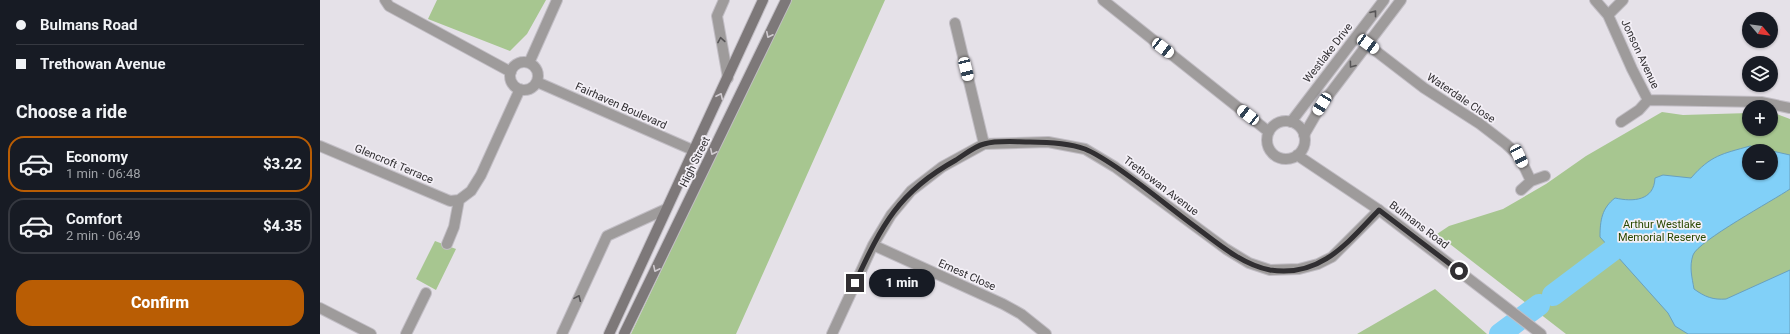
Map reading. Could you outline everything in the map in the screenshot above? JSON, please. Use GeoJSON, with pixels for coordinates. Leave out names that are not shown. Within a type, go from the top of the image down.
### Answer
{"type":"FeatureCollection","features":[{"type":"Feature","properties":{"kind":"main road","name":"High Street"},"geometry":{"type":"LineString","coordinates":[[609,334],[764,0]]}},
{"type":"Feature","properties":{"kind":"main road","name":"High Street"},"geometry":{"type":"LineString","coordinates":[[624,334],[786,0]]}},
{"type":"Feature","properties":{"kind":"street"},"geometry":{"type":"LineString","coordinates":[[385,0],[389,6],[511,72]]}},
{"type":"Feature","properties":{"kind":"street"},"geometry":{"type":"LineString","coordinates":[[529,63],[557,0]]}},
{"type":"Feature","properties":{"kind":"street"},"geometry":{"type":"LineString","coordinates":[[724,0],[717,16],[728,78]]}},
{"type":"Feature","properties":{"kind":"street"},"geometry":{"type":"LineString","coordinates":[[1103,0],[1269,132]]}},
{"type":"Feature","properties":{"kind":"street","name":"Westlake Drive"},"geometry":{"type":"LineString","coordinates":[[1291,122],[1384,0]]}},
{"type":"Feature","properties":{"kind":"street"},"geometry":{"type":"LineString","coordinates":[[1304,135],[1299,127],[1291,122],[1278,122],[1269,132],[1267,144],[1274,154],[1286,159],[1297,155],[1304,146],[1304,135],[1322,104],[1401,0]]}},
{"type":"Feature","properties":{"kind":"street","name":"Jonson Avenue"},"geometry":{"type":"LineString","coordinates":[[1595,0],[1608,15],[1632,69],[1648,100]]}},
{"type":"Feature","properties":{"kind":"street"},"geometry":{"type":"LineString","coordinates":[[1608,15],[1623,0]]}},
{"type":"Feature","properties":{"kind":"street"},"geometry":{"type":"LineString","coordinates":[[955,24],[984,144]]}},
{"type":"Feature","properties":{"kind":"street","name":"Waterdale Close"},"geometry":{"type":"LineString","coordinates":[[1368,44],[1424,88],[1480,124],[1506,144],[1519,156],[1530,181]]}},
{"type":"Feature","properties":{"kind":"street"},"geometry":{"type":"LineString","coordinates":[[520,63],[529,63],[537,71],[537,82],[528,90],[520,89],[512,82],[511,72],[513,68],[520,63]]}},
{"type":"Feature","properties":{"kind":"street","name":"Fairhaven Boulevard"},"geometry":{"type":"LineString","coordinates":[[537,82],[695,151]]}},
{"type":"Feature","properties":{"kind":"street"},"geometry":{"type":"LineString","coordinates":[[447,244],[454,227],[459,200],[471,191],[481,175],[520,89]]}},
{"type":"Feature","properties":{"kind":"street"},"geometry":{"type":"LineString","coordinates":[[1621,122],[1640,110],[1648,100],[1754,101],[1790,108]]}},
{"type":"Feature","properties":{"kind":"street","name":"Trethowan Avenue"},"geometry":{"type":"LineString","coordinates":[[832,334],[873,245],[890,215],[910,191],[942,168],[984,144],[1048,142],[1085,149],[1115,167],[1226,249],[1249,263],[1270,270],[1299,269],[1323,262],[1332,256],[1379,210]]}},
{"type":"Feature","properties":{"kind":"street","name":"Glencroft Terrace"},"geometry":{"type":"LineString","coordinates":[[320,146],[450,201],[459,200]]}},
{"type":"Feature","properties":{"kind":"street","name":"Bulmans Road"},"geometry":{"type":"LineString","coordinates":[[1297,155],[1379,210],[1541,334]]}},
{"type":"Feature","properties":{"kind":"street"},"geometry":{"type":"LineString","coordinates":[[1521,190],[1530,181],[1545,176]]}},
{"type":"Feature","properties":{"kind":"street"},"geometry":{"type":"LineString","coordinates":[[562,334],[607,236],[666,209]]}},
{"type":"Feature","properties":{"kind":"street","name":"Ernest Close"},"geometry":{"type":"LineString","coordinates":[[873,245],[1003,304],[1021,314],[1046,334]]}},
{"type":"Feature","properties":{"kind":"street"},"geometry":{"type":"LineString","coordinates":[[406,334],[426,293]]}},
{"type":"Feature","properties":{"kind":"street"},"geometry":{"type":"LineString","coordinates":[[320,308],[371,334]]}},
{"type":"Feature","properties":{"kind":"green space"},"geometry":{"type":"Polygon","coordinates":[[[437,0],[546,0],[527,34],[510,51],[428,19],[437,0]]]}},
{"type":"Feature","properties":{"kind":"green space"},"geometry":{"type":"Polygon","coordinates":[[[790,0],[885,0],[736,334],[631,334],[790,0]]]}},
{"type":"Feature","properties":{"kind":"green space","name":"Arthur Westlake Memorial Reserve"},"geometry":{"type":"Polygon","coordinates":[[[1662,112],[1683,115],[1742,113],[1742,136],[1778,136],[1778,115],[1790,119],[1790,334],[1566,334],[1437,234],[1449,226],[1503,209],[1546,184],[1586,156],[1662,112]]]}},
{"type":"Feature","properties":{"kind":"green space"},"geometry":{"type":"Polygon","coordinates":[[[435,241],[456,249],[436,290],[416,279],[435,241]]]}},
{"type":"Feature","properties":{"kind":"green space"},"geometry":{"type":"Polygon","coordinates":[[[1435,289],[1487,334],[1357,334],[1435,289]]]}},
{"type":"Feature","properties":{"kind":"water"},"geometry":{"type":"Polygon","coordinates":[[[1742,148],[1742,180],[1778,180],[1778,152],[1790,155],[1790,189],[1737,221],[1708,240],[1698,249],[1693,255],[1691,264],[1694,289],[1709,297],[1726,299],[1790,270],[1790,334],[1688,334],[1675,326],[1668,313],[1600,237],[1603,215],[1607,206],[1615,198],[1629,200],[1641,198],[1651,191],[1654,186],[1655,178],[1663,175],[1691,178],[1705,164],[1724,154],[1742,148]]]}},
{"type":"Feature","properties":{"kind":"waterway"},"geometry":{"type":"LineString","coordinates":[[1553,295],[1613,250]]}},
{"type":"Feature","properties":{"kind":"waterway"},"geometry":{"type":"LineString","coordinates":[[1500,334],[1539,305]]}},
{"type":"Feature","properties":{"kind":"route"},"geometry":{"type":"LineString","coordinates":[[855,283],[873,245],[890,215],[910,191],[942,168],[984,144],[1008,142],[1048,142],[1085,149],[1115,167],[1226,249],[1249,263],[1270,270],[1299,269],[1318,264],[1332,256],[1379,210],[1459,271]]}}]}
